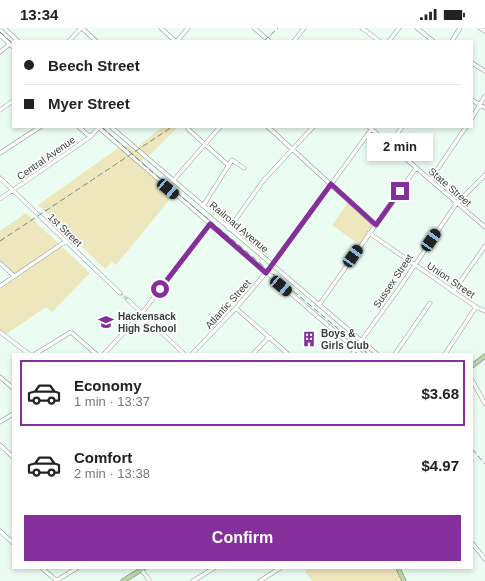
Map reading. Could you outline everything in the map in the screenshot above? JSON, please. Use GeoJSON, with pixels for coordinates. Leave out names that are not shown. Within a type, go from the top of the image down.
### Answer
{"type":"FeatureCollection","features":[{"type":"Feature","properties":{"kind":"main road"},"geometry":{"type":"LineString","coordinates":[[473,365],[485,356]]}},
{"type":"Feature","properties":{"kind":"main road"},"geometry":{"type":"LineString","coordinates":[[123,581],[141,569]]}},
{"type":"Feature","properties":{"kind":"main road"},"geometry":{"type":"LineString","coordinates":[[398,569],[402,580]]}},
{"type":"Feature","properties":{"kind":"street"},"geometry":{"type":"LineString","coordinates":[[4,28],[17,40]]}},
{"type":"Feature","properties":{"kind":"street"},"geometry":{"type":"LineString","coordinates":[[70,40],[82,28],[95,40]]}},
{"type":"Feature","properties":{"kind":"street"},"geometry":{"type":"LineString","coordinates":[[161,28],[175,40]]}},
{"type":"Feature","properties":{"kind":"street"},"geometry":{"type":"LineString","coordinates":[[177,40],[188,28]]}},
{"type":"Feature","properties":{"kind":"street"},"geometry":{"type":"LineString","coordinates":[[254,28],[268,40]]}},
{"type":"Feature","properties":{"kind":"street"},"geometry":{"type":"LineString","coordinates":[[295,40],[304,28]]}},
{"type":"Feature","properties":{"kind":"street"},"geometry":{"type":"LineString","coordinates":[[362,28],[378,40]]}},
{"type":"Feature","properties":{"kind":"street"},"geometry":{"type":"LineString","coordinates":[[390,40],[399,28]]}},
{"type":"Feature","properties":{"kind":"street"},"geometry":{"type":"LineString","coordinates":[[417,28],[433,40]]}},
{"type":"Feature","properties":{"kind":"street"},"geometry":{"type":"LineString","coordinates":[[453,40],[460,28]]}},
{"type":"Feature","properties":{"kind":"street"},"geometry":{"type":"LineString","coordinates":[[480,28],[485,31]]}},
{"type":"Feature","properties":{"kind":"street"},"geometry":{"type":"LineString","coordinates":[[0,35],[12,47]]}},
{"type":"Feature","properties":{"kind":"street"},"geometry":{"type":"LineString","coordinates":[[0,52],[10,44]]}},
{"type":"Feature","properties":{"kind":"street"},"geometry":{"type":"LineString","coordinates":[[473,64],[485,71]]}},
{"type":"Feature","properties":{"kind":"street"},"geometry":{"type":"LineString","coordinates":[[473,117],[485,96]]}},
{"type":"Feature","properties":{"kind":"street"},"geometry":{"type":"LineString","coordinates":[[473,101],[485,108]]}},
{"type":"Feature","properties":{"kind":"street"},"geometry":{"type":"LineString","coordinates":[[0,110],[12,102]]}},
{"type":"Feature","properties":{"kind":"street"},"geometry":{"type":"LineString","coordinates":[[0,153],[38,128]]}},
{"type":"Feature","properties":{"kind":"street"},"geometry":{"type":"LineString","coordinates":[[80,128],[90,137]]}},
{"type":"Feature","properties":{"kind":"street","name":"Central Avenue"},"geometry":{"type":"LineString","coordinates":[[0,199],[90,137],[97,128]]}},
{"type":"Feature","properties":{"kind":"street","name":"Railroad Avenue"},"geometry":{"type":"LineString","coordinates":[[99,128],[360,353]]}},
{"type":"Feature","properties":{"kind":"street","name":"Railroad Avenue"},"geometry":{"type":"LineString","coordinates":[[111,128],[375,353]]}},
{"type":"Feature","properties":{"kind":"street"},"geometry":{"type":"LineString","coordinates":[[173,181],[219,128]]}},
{"type":"Feature","properties":{"kind":"street"},"geometry":{"type":"LineString","coordinates":[[269,128],[376,225]]}},
{"type":"Feature","properties":{"kind":"street"},"geometry":{"type":"LineString","coordinates":[[229,229],[263,181],[312,128]]}},
{"type":"Feature","properties":{"kind":"street","name":"State Street"},"geometry":{"type":"LineString","coordinates":[[371,128],[456,204],[485,227]]}},
{"type":"Feature","properties":{"kind":"street","name":"Atlantic Street"},"geometry":{"type":"LineString","coordinates":[[193,353],[236,308],[266,273],[371,128]]}},
{"type":"Feature","properties":{"kind":"street"},"geometry":{"type":"LineString","coordinates":[[389,144],[401,128]]}},
{"type":"Feature","properties":{"kind":"street"},"geometry":{"type":"LineString","coordinates":[[430,180],[465,128]]}},
{"type":"Feature","properties":{"kind":"street"},"geometry":{"type":"LineString","coordinates":[[188,129],[229,166]]}},
{"type":"Feature","properties":{"kind":"street"},"geometry":{"type":"LineString","coordinates":[[203,206],[232,160],[244,168]]}},
{"type":"Feature","properties":{"kind":"street"},"geometry":{"type":"LineString","coordinates":[[318,305],[416,168]]}},
{"type":"Feature","properties":{"kind":"street","name":"Sussex Street"},"geometry":{"type":"LineString","coordinates":[[361,341],[456,204],[485,175]]}},
{"type":"Feature","properties":{"kind":"street","name":"1st Street"},"geometry":{"type":"LineString","coordinates":[[0,178],[120,293]]}},
{"type":"Feature","properties":{"kind":"street"},"geometry":{"type":"LineString","coordinates":[[105,353],[142,313],[210,224]]}},
{"type":"Feature","properties":{"kind":"street","name":"Union Street"},"geometry":{"type":"LineString","coordinates":[[369,233],[476,308],[485,311]]}},
{"type":"Feature","properties":{"kind":"street"},"geometry":{"type":"LineString","coordinates":[[0,286],[66,241]]}},
{"type":"Feature","properties":{"kind":"street"},"geometry":{"type":"LineString","coordinates":[[453,292],[485,246]]}},
{"type":"Feature","properties":{"kind":"street"},"geometry":{"type":"LineString","coordinates":[[0,263],[14,276]]}},
{"type":"Feature","properties":{"kind":"street"},"geometry":{"type":"LineString","coordinates":[[128,300],[183,353]]}},
{"type":"Feature","properties":{"kind":"street"},"geometry":{"type":"LineString","coordinates":[[396,353],[430,303]]}},
{"type":"Feature","properties":{"kind":"street"},"geometry":{"type":"LineString","coordinates":[[236,308],[287,353]]}},
{"type":"Feature","properties":{"kind":"street"},"geometry":{"type":"LineString","coordinates":[[446,353],[476,308]]}},
{"type":"Feature","properties":{"kind":"street"},"geometry":{"type":"LineString","coordinates":[[0,332],[28,353]]}},
{"type":"Feature","properties":{"kind":"street"},"geometry":{"type":"LineString","coordinates":[[37,353],[71,332],[95,353]]}},
{"type":"Feature","properties":{"kind":"street"},"geometry":{"type":"LineString","coordinates":[[254,353],[268,337]]}},
{"type":"Feature","properties":{"kind":"street"},"geometry":{"type":"LineString","coordinates":[[353,353],[356,349]]}},
{"type":"Feature","properties":{"kind":"street"},"geometry":{"type":"LineString","coordinates":[[0,377],[12,387]]}},
{"type":"Feature","properties":{"kind":"street"},"geometry":{"type":"LineString","coordinates":[[473,382],[485,404]]}},
{"type":"Feature","properties":{"kind":"street"},"geometry":{"type":"LineString","coordinates":[[0,422],[12,415]]}},
{"type":"Feature","properties":{"kind":"street"},"geometry":{"type":"LineString","coordinates":[[0,445],[12,456]]}},
{"type":"Feature","properties":{"kind":"street"},"geometry":{"type":"LineString","coordinates":[[0,531],[12,542]]}},
{"type":"Feature","properties":{"kind":"street"},"geometry":{"type":"LineString","coordinates":[[473,545],[485,559]]}},
{"type":"Feature","properties":{"kind":"street"},"geometry":{"type":"LineString","coordinates":[[43,569],[56,581],[74,569]]}},
{"type":"Feature","properties":{"kind":"street"},"geometry":{"type":"LineString","coordinates":[[143,569],[150,581]]}},
{"type":"Feature","properties":{"kind":"street"},"geometry":{"type":"LineString","coordinates":[[193,581],[212,569]]}},
{"type":"Feature","properties":{"kind":"street"},"geometry":{"type":"LineString","coordinates":[[260,581],[278,569]]}},
{"type":"Feature","properties":{"kind":"shaded area"},"geometry":{"type":"Polygon","coordinates":[[[161,128],[177,128],[151,154],[140,162],[175,193],[116,265],[112,262],[105,269],[38,205],[121,146],[138,147],[161,128]]]}},
{"type":"Feature","properties":{"kind":"shaded area"},"geometry":{"type":"Polygon","coordinates":[[[349,201],[375,225],[361,246],[332,225],[349,201]]]}},
{"type":"Feature","properties":{"kind":"shaded area"},"geometry":{"type":"Polygon","coordinates":[[[26,213],[90,273],[52,312],[46,307],[5,335],[0,331],[0,285],[14,275],[0,262],[0,231],[26,213]]]}},
{"type":"Feature","properties":{"kind":"shaded area"},"geometry":{"type":"Polygon","coordinates":[[[306,569],[398,569],[403,579],[400,581],[312,581],[305,572],[306,569]]]}},
{"type":"Feature","properties":{"kind":"tunnel"},"geometry":{"type":"LineString","coordinates":[[120,293],[128,300]]}},
{"type":"Feature","properties":{"kind":"railway"},"geometry":{"type":"LineString","coordinates":[[265,40],[278,28]]}},
{"type":"Feature","properties":{"kind":"railway"},"geometry":{"type":"LineString","coordinates":[[0,32],[12,43]]}},
{"type":"Feature","properties":{"kind":"railway"},"geometry":{"type":"LineString","coordinates":[[103,128],[145,166],[367,353]]}},
{"type":"Feature","properties":{"kind":"railway"},"geometry":{"type":"LineString","coordinates":[[0,241],[170,128]]}},
{"type":"Feature","properties":{"kind":"railway"},"geometry":{"type":"LineString","coordinates":[[473,450],[485,464]]}},
{"type":"Feature","properties":{"kind":"place","name":"Hackensack High School"},"geometry":{"type":"Point","coordinates":[106,322]}},
{"type":"Feature","properties":{"kind":"place","name":"Boys & Girls Club"},"geometry":{"type":"Point","coordinates":[309,339]}},
{"type":"Feature","properties":{"kind":"route"},"geometry":{"type":"LineString","coordinates":[[160,289],[210,224],[266,273],[331,184],[376,225],[400,191]]}}]}
